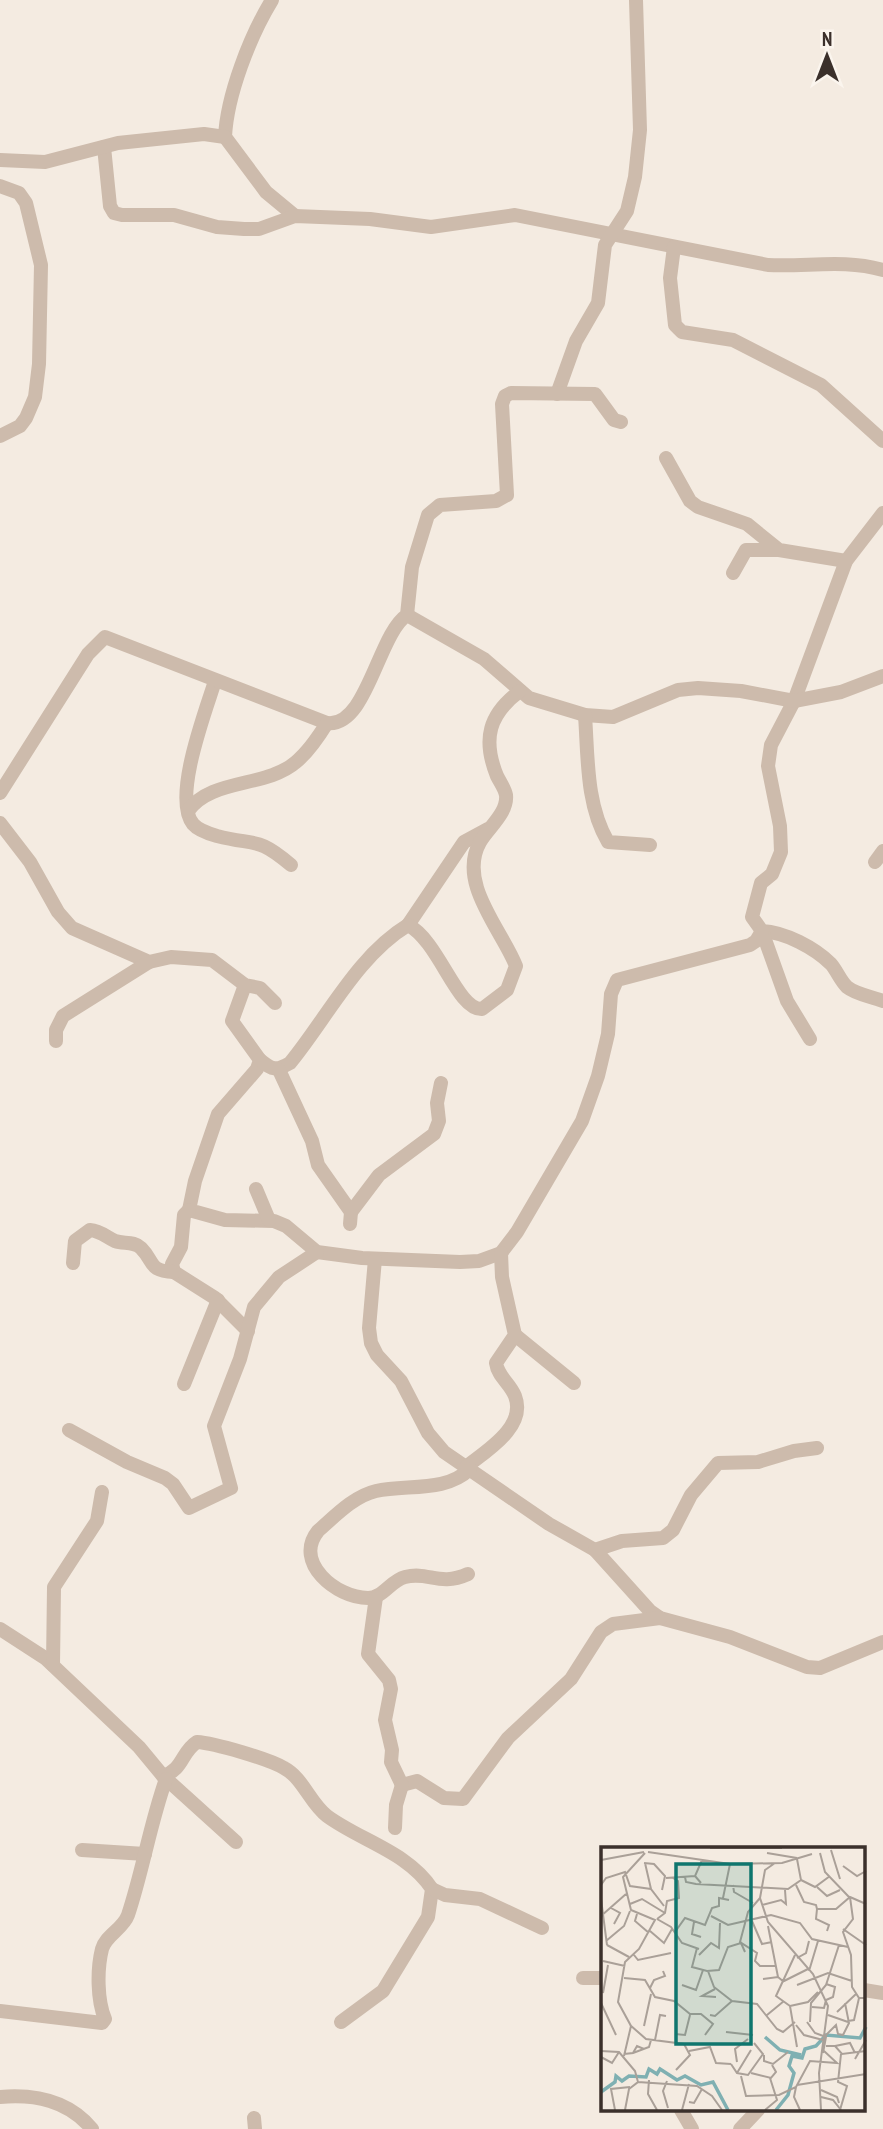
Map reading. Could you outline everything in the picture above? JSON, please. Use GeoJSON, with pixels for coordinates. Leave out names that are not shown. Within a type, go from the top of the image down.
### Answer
{"type":"FeatureCollection","features":[{"type":"Feature","properties":{"kind":"street"},"geometry":{"type":"LineString","coordinates":[[225,137],[242,66],[261,19],[272,0]]}},
{"type":"Feature","properties":{"kind":"street"},"geometry":{"type":"LineString","coordinates":[[557,394],[576,341],[598,303],[605,245],[627,211],[638,156],[636,0]]}},
{"type":"Feature","properties":{"kind":"street"},"geometry":{"type":"LineString","coordinates":[[0,160],[45,162],[104,147],[192,135],[225,137],[266,192],[295,216]]}},
{"type":"Feature","properties":{"kind":"street"},"geometry":{"type":"LineString","coordinates":[[104,147],[108,196],[114,213],[174,215],[217,227],[244,229],[259,229],[295,216],[370,219],[431,227],[515,215],[545,219],[578,230],[613,233],[768,265],[799,267],[839,262],[883,270]]}},
{"type":"Feature","properties":{"kind":"street"},"geometry":{"type":"LineString","coordinates":[[0,186],[19,193],[26,203],[41,265],[42,302],[35,397],[20,426],[0,436]]}},
{"type":"Feature","properties":{"kind":"street"},"geometry":{"type":"LineString","coordinates":[[674,247],[670,278],[675,325],[682,331],[733,340],[821,385],[883,442]]}},
{"type":"Feature","properties":{"kind":"street"},"geometry":{"type":"LineString","coordinates":[[0,793],[101,638],[113,639],[327,723],[342,720],[374,675],[393,627],[407,615],[412,567],[428,515],[440,505],[496,501],[507,495],[502,400],[511,393],[595,394],[614,420],[621,422]]}},
{"type":"Feature","properties":{"kind":"street"},"geometry":{"type":"LineString","coordinates":[[666,458],[690,501],[708,512],[747,524],[779,550]]}},
{"type":"Feature","properties":{"kind":"street"},"geometry":{"type":"LineString","coordinates":[[810,1039],[787,1001],[762,931],[752,917],[753,902],[781,852],[780,826],[768,766],[771,745],[794,701],[846,561],[883,513]]}},
{"type":"Feature","properties":{"kind":"street"},"geometry":{"type":"LineString","coordinates":[[733,573],[746,550],[779,550],[846,561]]}},
{"type":"Feature","properties":{"kind":"street"},"geometry":{"type":"LineString","coordinates":[[407,615],[484,659],[520,691],[537,701],[585,715],[613,717],[678,690],[698,688],[741,691],[794,701],[841,692],[883,676]]}},
{"type":"Feature","properties":{"kind":"street"},"geometry":{"type":"LineString","coordinates":[[215,681],[191,763],[188,811],[195,827],[217,836],[267,845],[292,864]]}},
{"type":"Feature","properties":{"kind":"street"},"geometry":{"type":"LineString","coordinates":[[408,925],[428,941],[463,999],[473,1008],[482,1009],[507,990],[516,966],[477,891],[474,867],[476,851],[500,814],[506,798],[492,757],[492,723],[500,707],[520,691]]}},
{"type":"Feature","properties":{"kind":"street"},"geometry":{"type":"LineString","coordinates":[[585,715],[590,780],[601,831],[608,842],[617,845],[650,845]]}},
{"type":"Feature","properties":{"kind":"street"},"geometry":{"type":"LineString","coordinates":[[188,811],[204,795],[253,781],[291,765],[327,723]]}},
{"type":"Feature","properties":{"kind":"street"},"geometry":{"type":"LineString","coordinates":[[0,823],[30,862],[64,921],[72,928],[149,962]]}},
{"type":"Feature","properties":{"kind":"street"},"geometry":{"type":"LineString","coordinates":[[245,985],[232,1021],[260,1060],[272,1070],[279,1070],[297,1055],[374,954],[408,925],[464,842],[489,829]]}},
{"type":"Feature","properties":{"kind":"street"},"geometry":{"type":"LineString","coordinates":[[189,1210],[225,1220],[269,1220],[286,1226],[317,1252],[423,1263],[480,1261],[501,1253],[517,1232],[582,1121],[598,1076],[608,1034],[611,994],[617,980],[750,945],[762,931],[776,931],[831,965],[846,986],[856,993],[883,1001]]}},
{"type":"Feature","properties":{"kind":"street"},"geometry":{"type":"LineString","coordinates":[[56,1041],[56,1030],[63,1016],[149,962],[171,957],[207,958],[232,972],[245,985],[260,988],[275,1003]]}},
{"type":"Feature","properties":{"kind":"street"},"geometry":{"type":"LineString","coordinates":[[174,1272],[172,1264],[181,1247],[184,1215],[189,1210],[212,1128],[218,1114],[257,1069],[260,1060]]}},
{"type":"Feature","properties":{"kind":"street"},"geometry":{"type":"LineString","coordinates":[[279,1070],[312,1141],[318,1165],[350,1218],[379,1175],[434,1134],[439,1121],[437,1103],[441,1083]]}},
{"type":"Feature","properties":{"kind":"street"},"geometry":{"type":"LineString","coordinates":[[256,1189],[269,1220]]}},
{"type":"Feature","properties":{"kind":"street"},"geometry":{"type":"LineString","coordinates":[[73,1263],[75,1241],[90,1230],[118,1242],[134,1244],[143,1250],[152,1266],[162,1271],[174,1272],[218,1300],[248,1331]]}},
{"type":"Feature","properties":{"kind":"street"},"geometry":{"type":"LineString","coordinates":[[69,1430],[127,1462],[165,1478],[173,1484],[189,1508],[231,1489],[231,1479],[214,1426],[233,1382],[257,1300],[279,1277],[317,1252]]}},
{"type":"Feature","properties":{"kind":"street"},"geometry":{"type":"LineString","coordinates":[[501,1253],[502,1277],[514,1335],[574,1383]]}},
{"type":"Feature","properties":{"kind":"street"},"geometry":{"type":"LineString","coordinates":[[374,1259],[369,1328],[371,1343],[377,1355],[401,1381],[428,1433],[443,1452],[549,1524],[595,1550],[636,1598],[660,1618]]}},
{"type":"Feature","properties":{"kind":"street"},"geometry":{"type":"LineString","coordinates":[[184,1384],[218,1300]]}},
{"type":"Feature","properties":{"kind":"street"},"geometry":{"type":"LineString","coordinates":[[468,1574],[445,1581],[424,1577],[403,1578],[376,1597],[347,1595],[327,1581],[313,1565],[310,1555],[313,1537],[366,1494],[445,1483],[463,1476],[468,1468],[511,1428],[517,1413],[515,1396],[497,1370],[496,1363],[514,1335]]}},
{"type":"Feature","properties":{"kind":"street"},"geometry":{"type":"LineString","coordinates":[[595,1550],[622,1541],[663,1538],[673,1530],[691,1495],[718,1464],[758,1462],[794,1451],[817,1448]]}},
{"type":"Feature","properties":{"kind":"street"},"geometry":{"type":"LineString","coordinates":[[53,1665],[54,1587],[97,1521],[103,1492]]}},
{"type":"Feature","properties":{"kind":"street"},"geometry":{"type":"LineString","coordinates":[[376,1597],[368,1654],[389,1680],[391,1689],[385,1720],[391,1762],[402,1785],[396,1805],[395,1828]]}},
{"type":"Feature","properties":{"kind":"street"},"geometry":{"type":"LineString","coordinates":[[402,1785],[417,1781],[444,1798],[463,1799],[508,1738],[571,1679],[601,1632],[613,1624],[660,1618],[730,1637],[807,1667],[820,1668],[883,1642]]}},
{"type":"Feature","properties":{"kind":"street"},"geometry":{"type":"LineString","coordinates":[[0,1629],[53,1665],[139,1747],[164,1778],[236,1842]]}},
{"type":"Feature","properties":{"kind":"street"},"geometry":{"type":"LineString","coordinates":[[0,2011],[102,2023],[104,2019],[99,1997],[102,1951],[106,1941],[128,1917],[164,1778],[183,1763],[191,1745],[197,1742],[273,1762],[288,1769],[324,1814],[400,1858],[425,1878],[432,1889],[444,1895],[480,1899],[542,1928]]}},
{"type":"Feature","properties":{"kind":"street"},"geometry":{"type":"LineString","coordinates":[[82,1850],[145,1854]]}},
{"type":"Feature","properties":{"kind":"street"},"geometry":{"type":"LineString","coordinates":[[341,2022],[383,1991],[428,1917],[432,1889]]}},
{"type":"Feature","properties":{"kind":"street"},"geometry":{"type":"LineString","coordinates":[[583,1978],[601,1978]]}},
{"type":"Feature","properties":{"kind":"street"},"geometry":{"type":"LineString","coordinates":[[0,2097],[45,2097],[73,2112],[92,2129]]}},
{"type":"Feature","properties":{"kind":"street"},"geometry":{"type":"LineString","coordinates":[[682,2112],[692,2129]]}},
{"type":"Feature","properties":{"kind":"street"},"geometry":{"type":"LineString","coordinates":[[740,2129],[756,2112]]}}]}
